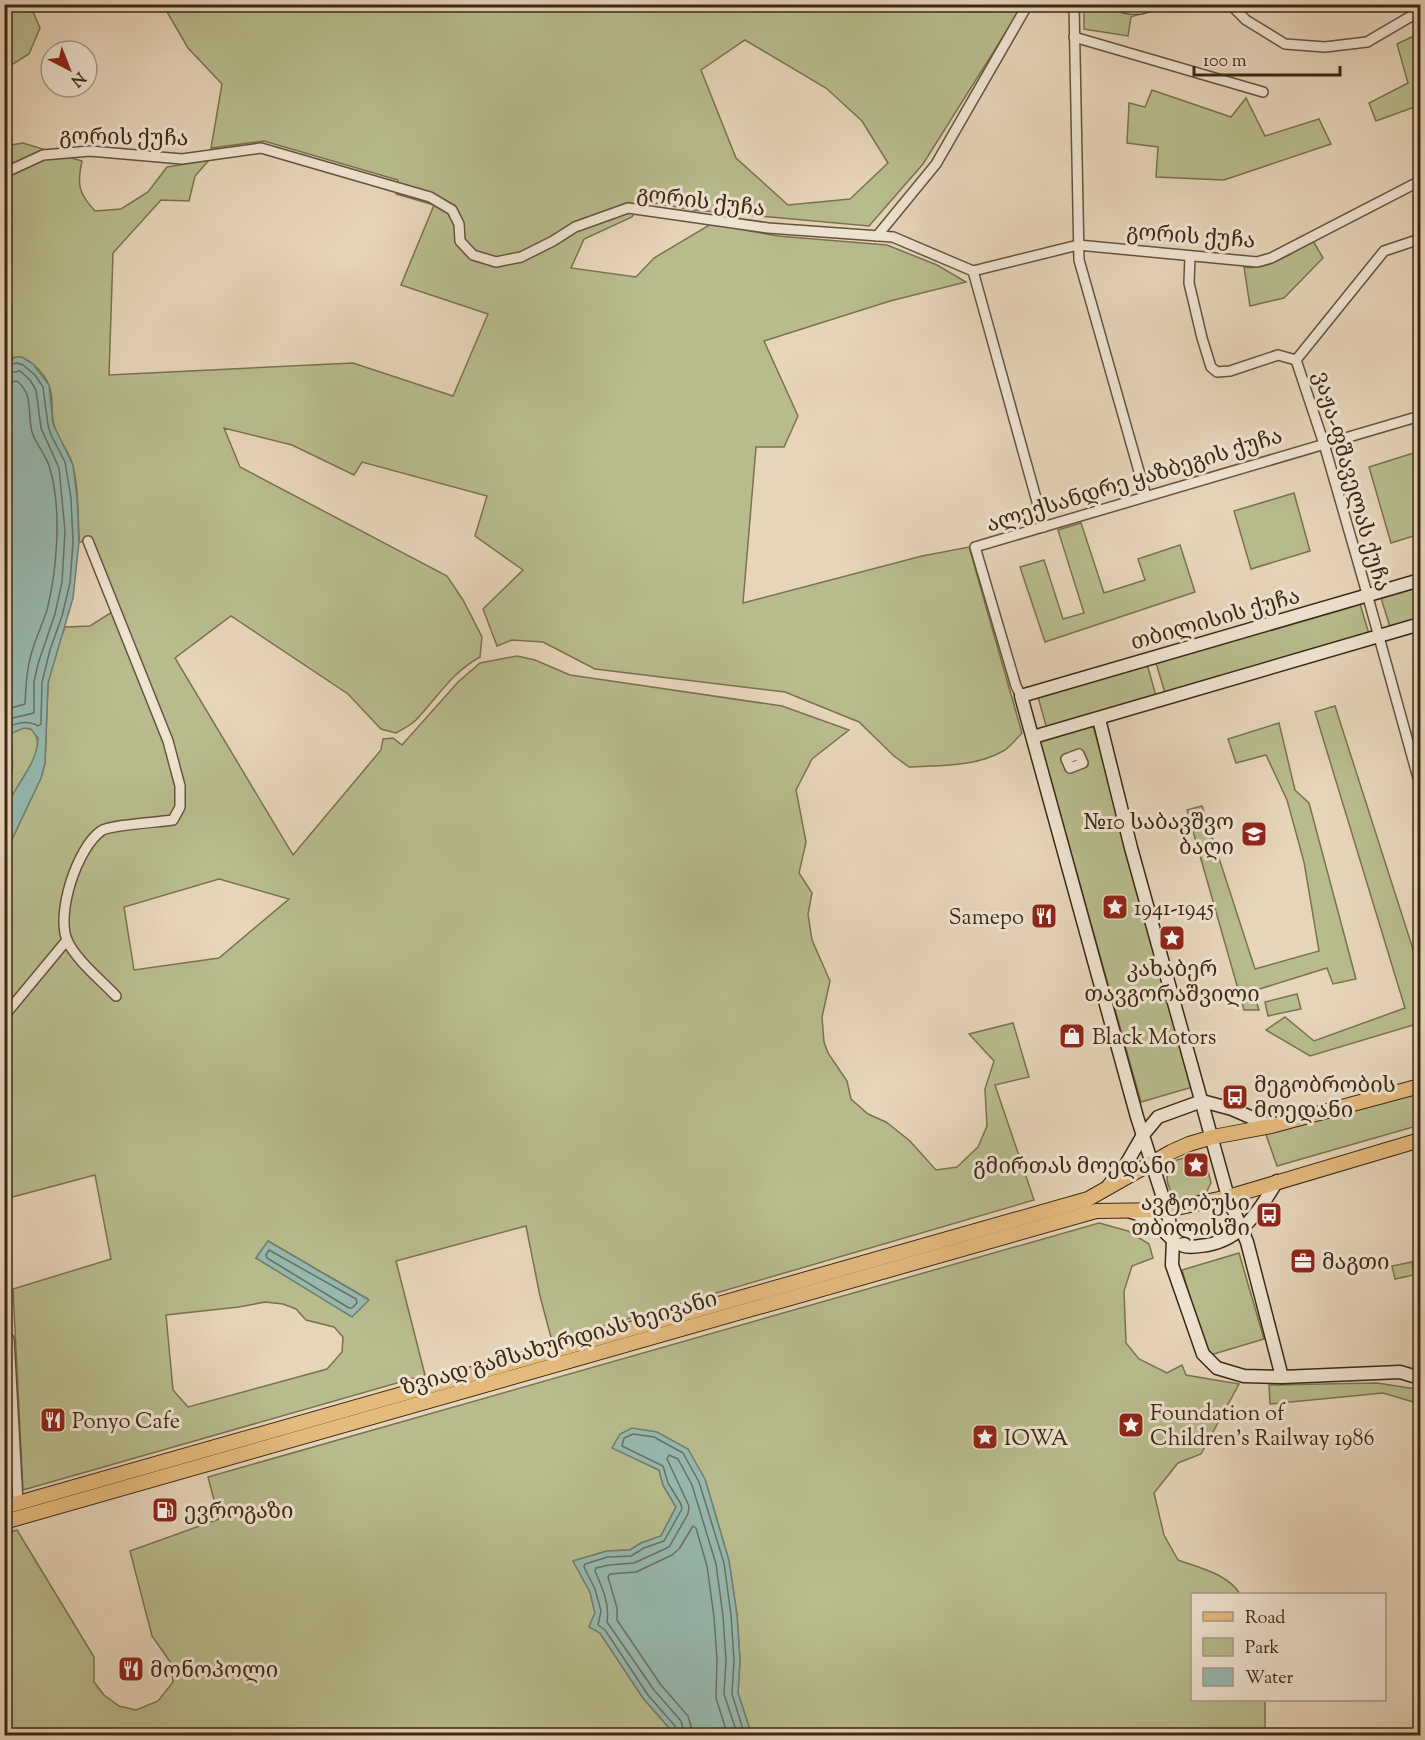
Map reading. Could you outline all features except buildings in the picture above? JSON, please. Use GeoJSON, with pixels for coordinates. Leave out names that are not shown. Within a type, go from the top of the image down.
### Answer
{"type":"FeatureCollection","features":[{"type":"Feature","properties":{"kind":"main road","name":"თბილისის ქუჩა"},"geometry":{"type":"LineString","coordinates":[[1021,696],[1420,580]]}},
{"type":"Feature","properties":{"kind":"main road"},"geometry":{"type":"LineString","coordinates":[[1033,738],[1420,624]]}},
{"type":"Feature","properties":{"kind":"main road"},"geometry":{"type":"LineString","coordinates":[[1021,696],[1143,1135],[1167,1210],[1173,1240],[1172,1265],[1203,1354],[1208,1362],[1217,1368],[1244,1376],[1282,1377],[1400,1372],[1420,1378]]}},
{"type":"Feature","properties":{"kind":"main road"},"geometry":{"type":"LineString","coordinates":[[1099,719],[1131,848],[1228,1197],[1242,1230],[1282,1377]]}},
{"type":"Feature","properties":{"kind":"main road"},"geometry":{"type":"LineString","coordinates":[[1103,1191],[1189,1144],[1271,1126],[1420,1086]]}},
{"type":"Feature","properties":{"kind":"main road"},"geometry":{"type":"LineString","coordinates":[[1103,1191],[1125,1167],[1143,1135],[1158,1117],[1202,1101],[1232,1109],[1271,1126]]}},
{"type":"Feature","properties":{"kind":"main road"},"geometry":{"type":"LineString","coordinates":[[1126,1209],[1167,1210],[1228,1197],[1420,1140]]}},
{"type":"Feature","properties":{"kind":"main road"},"geometry":{"type":"LineString","coordinates":[[1126,1209],[1153,1221],[1173,1240],[1184,1246],[1215,1244],[1242,1230],[1261,1207],[1277,1181]]}},
{"type":"Feature","properties":{"kind":"main road","name":"ზვიად გამსახურდიას ხეივანი"},"geometry":{"type":"LineString","coordinates":[[686,1320],[1088,1199],[1103,1191]]}},
{"type":"Feature","properties":{"kind":"main road","name":"ზვიად გამსახურდიას ხეივანი"},"geometry":{"type":"LineString","coordinates":[[4,1507],[686,1320],[1096,1211],[1126,1209]]}},
{"type":"Feature","properties":{"kind":"main road","name":"ზვიად გამსახურდიას ხეივანი"},"geometry":{"type":"LineString","coordinates":[[4,1522],[640,1333]]}},
{"type":"Feature","properties":{"kind":"street"},"geometry":{"type":"LineString","coordinates":[[877,236],[936,164],[1029,4]]}},
{"type":"Feature","properties":{"kind":"street"},"geometry":{"type":"LineString","coordinates":[[1074,4],[1079,260],[1146,496]]}},
{"type":"Feature","properties":{"kind":"street"},"geometry":{"type":"LineString","coordinates":[[1115,4],[1124,9],[1144,10],[1154,4]]}},
{"type":"Feature","properties":{"kind":"street"},"geometry":{"type":"LineString","coordinates":[[1230,4],[1246,20],[1285,44],[1325,47],[1367,42],[1420,11]]}},
{"type":"Feature","properties":{"kind":"street"},"geometry":{"type":"LineString","coordinates":[[1074,37],[1263,92]]}},
{"type":"Feature","properties":{"kind":"street","name":"გორის ქუჩა"},"geometry":{"type":"LineString","coordinates":[[4,173],[43,155],[90,151],[182,159],[261,148],[430,197],[452,210],[459,224],[460,241],[473,255],[496,262],[521,257],[554,242],[575,227],[628,208],[768,228],[894,237],[974,272],[1078,245],[1257,262],[1271,258],[1420,181]]}},
{"type":"Feature","properties":{"kind":"street","name":"ვაჟა-ფშაველას ქუჩა"},"geometry":{"type":"LineString","coordinates":[[1420,239],[1384,251],[1296,360],[1324,444],[1418,771],[1420,785]]}},
{"type":"Feature","properties":{"kind":"street"},"geometry":{"type":"LineString","coordinates":[[1190,257],[1189,283],[1211,367],[1218,372],[1230,371],[1278,355],[1296,360]]}},
{"type":"Feature","properties":{"kind":"street"},"geometry":{"type":"LineString","coordinates":[[974,272],[1044,527]]}},
{"type":"Feature","properties":{"kind":"street","name":"ალექსანდრე ყაზბეგის ქუჩა"},"geometry":{"type":"LineString","coordinates":[[1021,696],[1016,686],[975,547],[1420,416]]}},
{"type":"Feature","properties":{"kind":"street"},"geometry":{"type":"LineString","coordinates":[[88,541],[168,741],[180,786],[180,807],[173,820],[102,830],[87,845],[74,872],[64,906],[67,940],[116,996]]}},
{"type":"Feature","properties":{"kind":"street"},"geometry":{"type":"LineString","coordinates":[[4,1016],[67,940]]}},
{"type":"Feature","properties":{"kind":"street"},"geometry":{"type":"LineString","coordinates":[[4,1334],[9,1339],[18,1503]]}},
{"type":"Feature","properties":{"kind":"green space"},"geometry":{"type":"Polygon","coordinates":[[[5,4],[30,5],[40,28],[29,54],[5,69],[5,4]]]}},
{"type":"Feature","properties":{"kind":"green space"},"geometry":{"type":"Polygon","coordinates":[[[163,5],[1023,5],[923,164],[869,226],[694,210],[643,201],[632,217],[584,239],[571,268],[636,277],[654,258],[711,224],[778,236],[887,245],[937,265],[966,282],[890,301],[764,341],[798,416],[784,447],[756,447],[743,603],[922,556],[969,547],[1022,733],[1007,748],[983,760],[909,767],[894,756],[859,722],[785,692],[595,669],[543,642],[512,640],[497,646],[483,609],[523,570],[475,536],[487,496],[362,462],[354,475],[292,445],[224,428],[240,467],[447,576],[463,600],[482,637],[480,657],[461,670],[414,722],[396,733],[381,729],[348,694],[231,616],[175,658],[293,855],[381,750],[383,739],[393,738],[402,745],[458,682],[480,663],[517,656],[535,660],[570,675],[782,706],[849,730],[812,759],[796,790],[806,842],[799,873],[812,893],[808,914],[812,940],[830,981],[822,1017],[824,1042],[828,1053],[847,1081],[851,1099],[868,1114],[886,1122],[910,1141],[936,1170],[957,1167],[978,1147],[987,1126],[985,1089],[994,1061],[969,1034],[1013,1023],[1029,1077],[995,1085],[1034,1200],[552,1341],[526,1226],[396,1261],[425,1375],[23,1490],[13,1289],[111,1259],[95,1175],[5,1199],[5,854],[41,778],[45,763],[48,683],[55,652],[65,627],[90,626],[117,609],[89,541],[79,542],[76,482],[70,458],[55,430],[50,387],[35,365],[29,361],[16,357],[5,361],[5,146],[23,143],[82,161],[80,188],[85,199],[95,211],[121,209],[148,192],[167,167],[209,160],[195,176],[189,201],[161,200],[113,253],[109,375],[353,363],[453,396],[488,314],[401,285],[434,205],[396,194],[398,180],[264,141],[211,148],[222,84],[188,48],[163,5]],[[745,40],[701,70],[736,158],[788,205],[850,199],[888,163],[862,121],[826,88],[745,40]],[[219,879],[124,907],[134,970],[219,958],[289,899],[219,879]],[[268,1241],[256,1258],[352,1316],[368,1300],[268,1241]],[[265,1302],[166,1315],[173,1390],[188,1407],[327,1369],[342,1352],[343,1337],[334,1327],[306,1320],[296,1309],[283,1304],[265,1302]]]}},
{"type":"Feature","properties":{"kind":"green space"},"geometry":{"type":"Polygon","coordinates":[[[1084,5],[1167,5],[1131,17],[1128,36],[1084,29],[1084,5]]]}},
{"type":"Feature","properties":{"kind":"green space"},"geometry":{"type":"Polygon","coordinates":[[[1420,33],[1420,105],[1376,121],[1369,103],[1408,83],[1397,44],[1420,33]]]}},
{"type":"Feature","properties":{"kind":"green space"},"geometry":{"type":"Polygon","coordinates":[[[1152,90],[1231,117],[1246,98],[1265,136],[1319,119],[1331,144],[1224,180],[1156,177],[1158,147],[1127,143],[1129,103],[1145,107],[1152,90]]]}},
{"type":"Feature","properties":{"kind":"green space"},"geometry":{"type":"Polygon","coordinates":[[[1313,241],[1323,258],[1284,298],[1250,306],[1244,267],[1271,263],[1313,241]]]}},
{"type":"Feature","properties":{"kind":"green space"},"geometry":{"type":"Polygon","coordinates":[[[1420,451],[1420,534],[1391,543],[1369,467],[1420,451]]]}},
{"type":"Feature","properties":{"kind":"green space"},"geometry":{"type":"Polygon","coordinates":[[[1294,493],[1310,551],[1251,569],[1234,511],[1294,493]]]}},
{"type":"Feature","properties":{"kind":"green space"},"geometry":{"type":"Polygon","coordinates":[[[1081,523],[1104,593],[1145,580],[1138,559],[1180,545],[1195,592],[1045,642],[1020,567],[1044,560],[1063,619],[1084,613],[1058,530],[1081,523]]]}},
{"type":"Feature","properties":{"kind":"green space"},"geometry":{"type":"Polygon","coordinates":[[[1420,587],[1420,618],[1390,627],[1381,598],[1420,587]]]}},
{"type":"Feature","properties":{"kind":"green space"},"geometry":{"type":"Polygon","coordinates":[[[1360,604],[1369,634],[1165,693],[1156,663],[1360,604]]]}},
{"type":"Feature","properties":{"kind":"green space"},"geometry":{"type":"Polygon","coordinates":[[[1147,664],[1156,696],[1047,729],[1038,697],[1147,664]]]}},
{"type":"Feature","properties":{"kind":"green space"},"geometry":{"type":"Polygon","coordinates":[[[1335,706],[1420,971],[1420,1023],[1310,1056],[1266,1030],[1285,1017],[1314,1041],[1405,1008],[1315,712],[1335,706]]]}},
{"type":"Feature","properties":{"kind":"green space"},"geometry":{"type":"Polygon","coordinates":[[[1279,723],[1295,790],[1309,803],[1356,979],[1333,984],[1327,968],[1253,991],[1259,1010],[1244,1010],[1187,810],[1202,806],[1255,969],[1319,951],[1304,862],[1287,800],[1266,755],[1236,763],[1228,739],[1279,723]]]}},
{"type":"Feature","properties":{"kind":"green space"},"geometry":{"type":"Polygon","coordinates":[[[1093,726],[1196,1086],[1141,1102],[1040,742],[1093,726]]]}},
{"type":"Feature","properties":{"kind":"green space"},"geometry":{"type":"Polygon","coordinates":[[[24,728],[31,729],[36,736],[37,750],[35,758],[14,792],[5,812],[5,790],[12,770],[11,732],[24,728]]]}},
{"type":"Feature","properties":{"kind":"green space"},"geometry":{"type":"Polygon","coordinates":[[[1297,994],[1301,1009],[1268,1016],[1265,1002],[1297,994]]]}},
{"type":"Feature","properties":{"kind":"green space"},"geometry":{"type":"Polygon","coordinates":[[[1420,1090],[1420,1125],[1277,1166],[1264,1129],[1420,1090]]]}},
{"type":"Feature","properties":{"kind":"green space"},"geometry":{"type":"Polygon","coordinates":[[[1194,1155],[1206,1162],[1211,1183],[1206,1193],[1182,1201],[1170,1189],[1167,1179],[1168,1168],[1170,1162],[1194,1155]]]}},
{"type":"Feature","properties":{"kind":"green space"},"geometry":{"type":"Polygon","coordinates":[[[1099,1223],[1128,1231],[1149,1244],[1153,1258],[1132,1266],[1124,1291],[1126,1343],[1139,1359],[1167,1373],[1182,1365],[1186,1375],[1239,1384],[1201,1454],[1178,1463],[1154,1493],[1164,1535],[1178,1560],[1221,1577],[1239,1593],[1191,1593],[1191,1701],[1265,1701],[1265,1735],[749,1735],[751,1733],[738,1693],[740,1660],[737,1615],[729,1561],[705,1479],[613,1448],[659,1470],[663,1485],[676,1507],[661,1536],[641,1543],[630,1550],[607,1551],[573,1561],[590,1592],[595,1613],[589,1627],[600,1633],[643,1698],[670,1729],[672,1735],[5,1736],[5,1534],[17,1530],[94,1657],[94,1682],[104,1695],[119,1706],[136,1710],[158,1701],[173,1682],[171,1663],[152,1636],[130,1551],[219,1519],[208,1477],[1099,1223]]]}},
{"type":"Feature","properties":{"kind":"green space"},"geometry":{"type":"Polygon","coordinates":[[[1239,1253],[1264,1339],[1207,1356],[1182,1270],[1239,1253]]]}},
{"type":"Feature","properties":{"kind":"green space"},"geometry":{"type":"Polygon","coordinates":[[[1412,1262],[1414,1275],[1395,1279],[1392,1266],[1412,1262]]]}},
{"type":"Feature","properties":{"kind":"green space"},"geometry":{"type":"Polygon","coordinates":[[[1377,1383],[1416,1389],[1420,1391],[1420,1404],[1383,1393],[1270,1404],[1269,1385],[1377,1383]]]}},
{"type":"Feature","properties":{"kind":"water"},"geometry":{"type":"Polygon","coordinates":[[[22,357],[33,364],[49,385],[53,424],[73,465],[79,542],[73,598],[48,683],[45,763],[41,778],[5,854],[3,826],[5,811],[34,758],[38,738],[31,729],[24,728],[5,736],[4,361],[22,357]]]}},
{"type":"Feature","properties":{"kind":"water"},"geometry":{"type":"Polygon","coordinates":[[[268,1241],[369,1300],[352,1317],[256,1258],[268,1241]]]}},
{"type":"Feature","properties":{"kind":"water"},"geometry":{"type":"Polygon","coordinates":[[[632,1428],[657,1432],[688,1449],[705,1479],[729,1561],[737,1615],[740,1660],[738,1693],[751,1733],[749,1735],[672,1735],[670,1729],[643,1698],[600,1633],[589,1627],[595,1613],[590,1592],[573,1561],[607,1551],[630,1550],[641,1543],[661,1536],[676,1507],[663,1485],[659,1470],[612,1448],[620,1434],[632,1428]]]}},
{"type":"Feature","properties":{"kind":"place","name":"№10 საბავშვო ბაღი"},"geometry":{"type":"Point","coordinates":[1254,834]}},
{"type":"Feature","properties":{"kind":"place","name":"1941-1945"},"geometry":{"type":"Point","coordinates":[1115,907]}},
{"type":"Feature","properties":{"kind":"place","name":"Samepo"},"geometry":{"type":"Point","coordinates":[1044,916]}},
{"type":"Feature","properties":{"kind":"place","name":"კახაბერ თავგორაშვილი"},"geometry":{"type":"Point","coordinates":[1172,938]}},
{"type":"Feature","properties":{"kind":"place","name":"Black Motors"},"geometry":{"type":"Point","coordinates":[1072,1036]}},
{"type":"Feature","properties":{"kind":"place","name":"მეგობრობის მოედანი"},"geometry":{"type":"Point","coordinates":[1235,1097]}},
{"type":"Feature","properties":{"kind":"place","name":"გმირთას მოედანი"},"geometry":{"type":"Point","coordinates":[1196,1165]}},
{"type":"Feature","properties":{"kind":"place","name":"ავტობუსი თბილისში"},"geometry":{"type":"Point","coordinates":[1269,1215]}},
{"type":"Feature","properties":{"kind":"place","name":"მაგთი"},"geometry":{"type":"Point","coordinates":[1303,1261]}},
{"type":"Feature","properties":{"kind":"place","name":"Ponyo Cafe"},"geometry":{"type":"Point","coordinates":[53,1420]}},
{"type":"Feature","properties":{"kind":"place","name":"Foundation of Children's Railway 1986"},"geometry":{"type":"Point","coordinates":[1131,1425]}},
{"type":"Feature","properties":{"kind":"place","name":"IOWA"},"geometry":{"type":"Point","coordinates":[985,1437]}},
{"type":"Feature","properties":{"kind":"place","name":"ევროგაზი"},"geometry":{"type":"Point","coordinates":[165,1510]}},
{"type":"Feature","properties":{"kind":"place","name":"მონოპოლი"},"geometry":{"type":"Point","coordinates":[131,1669]}}]}
